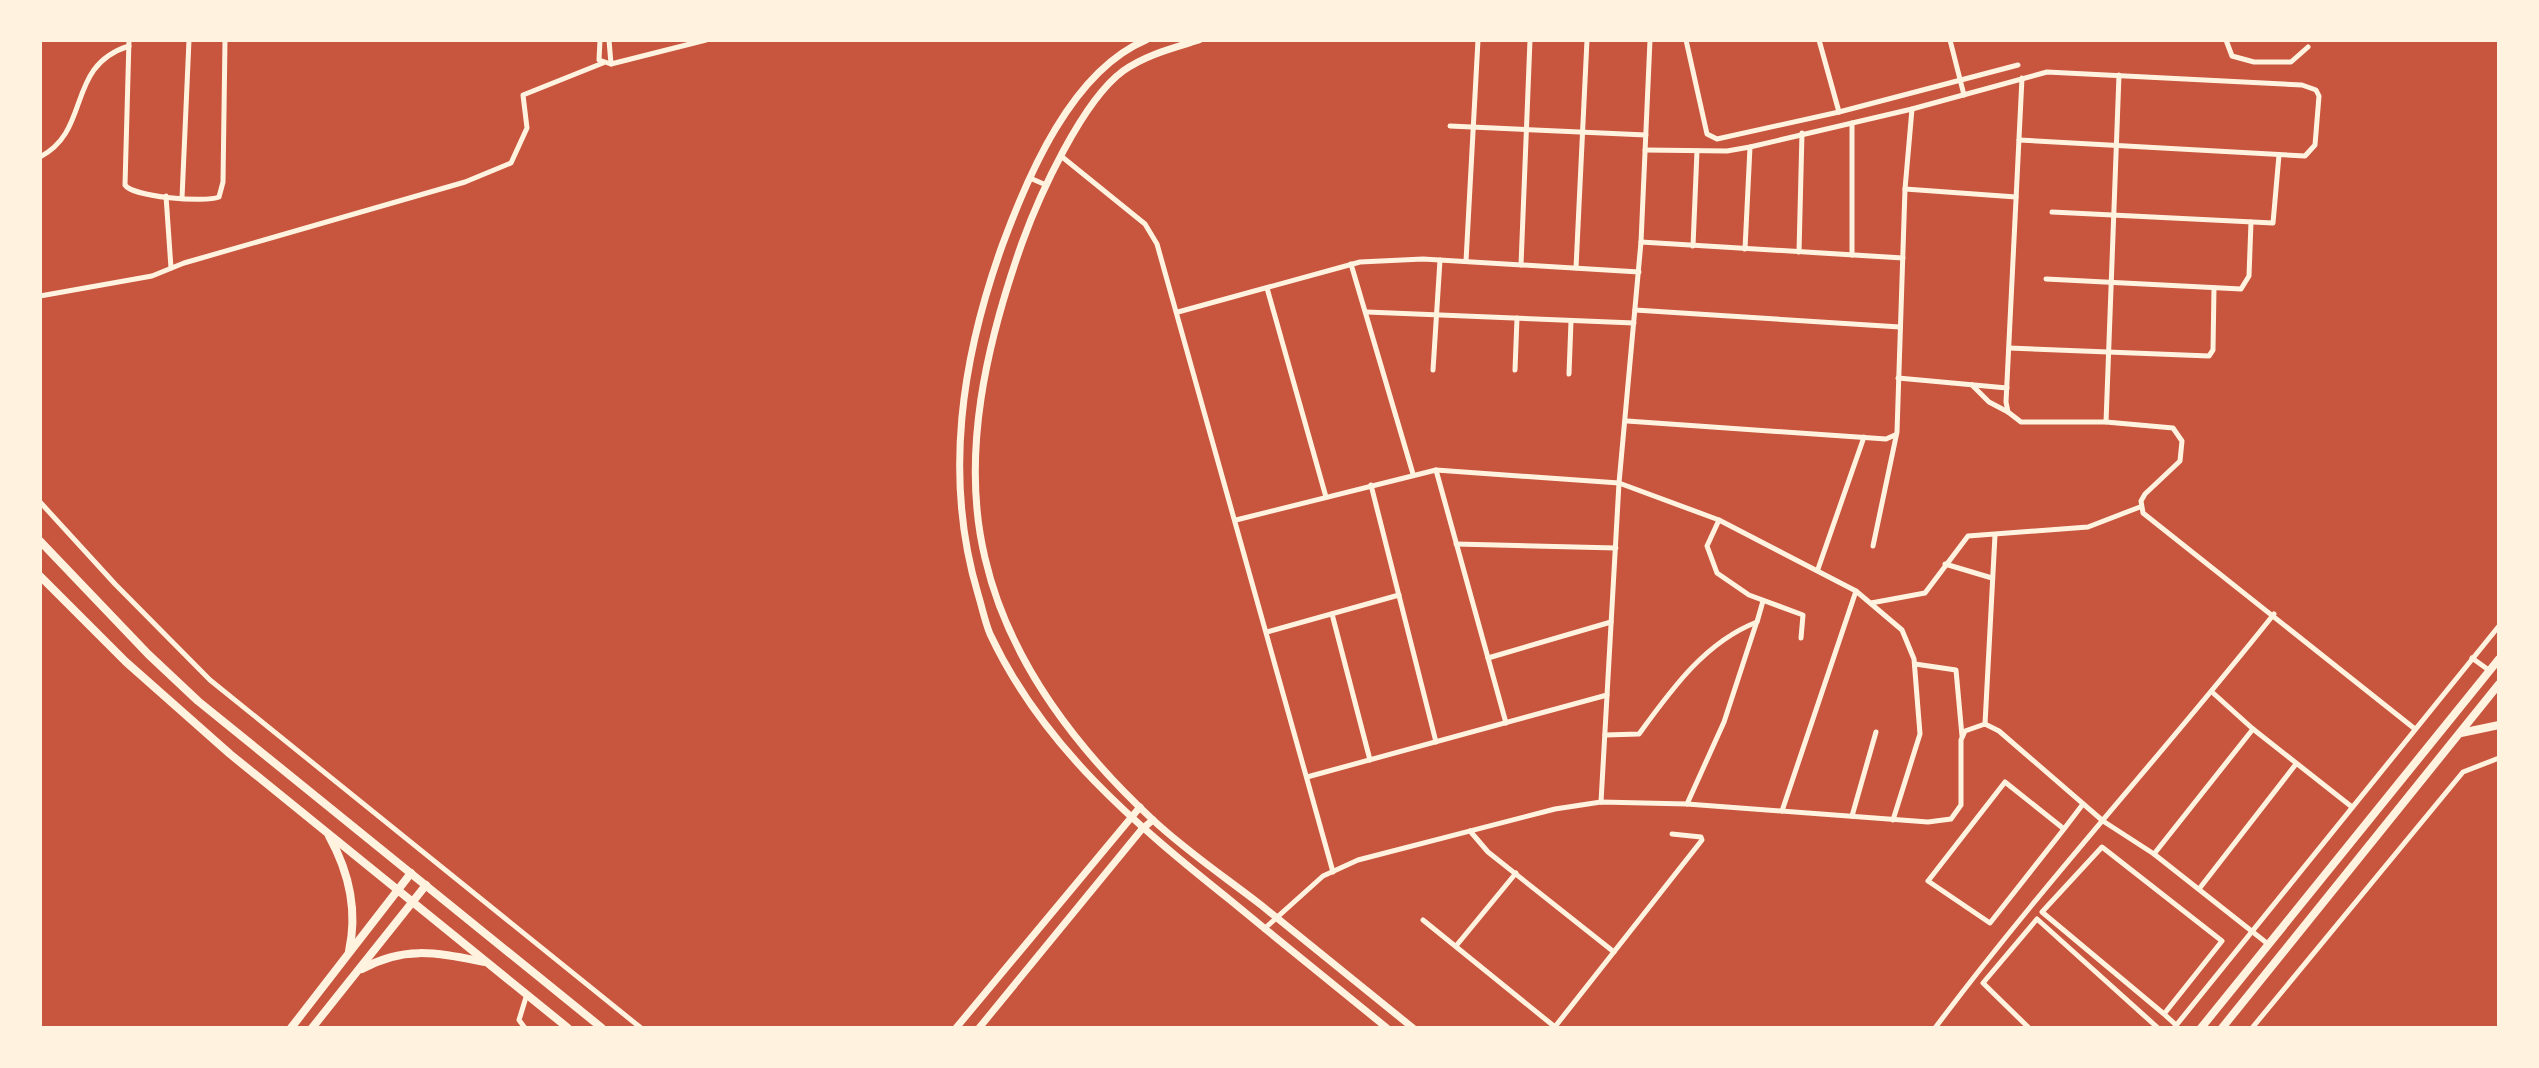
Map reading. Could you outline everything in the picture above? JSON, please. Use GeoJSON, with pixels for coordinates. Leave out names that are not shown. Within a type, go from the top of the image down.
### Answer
{"type":"FeatureCollection","features":[{"type":"Feature","properties":{"kind":"main road"},"geometry":{"type":"LineString","coordinates":[[40,541],[163,669],[188,691],[602,1028]]}},
{"type":"Feature","properties":{"kind":"main road"},"geometry":{"type":"LineString","coordinates":[[40,576],[176,706],[326,832],[568,1028]]}},
{"type":"Feature","properties":{"kind":"main road"},"geometry":{"type":"LineString","coordinates":[[2201,1028],[2499,659]]}},
{"type":"Feature","properties":{"kind":"main road"},"geometry":{"type":"LineString","coordinates":[[2490,671],[2499,676]]}},
{"type":"Feature","properties":{"kind":"main road"},"geometry":{"type":"LineString","coordinates":[[2222,1028],[2499,684]]}},
{"type":"Feature","properties":{"kind":"main road"},"geometry":{"type":"LineString","coordinates":[[2460,733],[2499,725]]}},
{"type":"Feature","properties":{"kind":"main road"},"geometry":{"type":"LineString","coordinates":[[326,832],[346,873],[354,929],[349,954]]}},
{"type":"Feature","properties":{"kind":"main road"},"geometry":{"type":"LineString","coordinates":[[291,1028],[411,873]]}},
{"type":"Feature","properties":{"kind":"main road"},"geometry":{"type":"LineString","coordinates":[[312,1028],[426,885]]}},
{"type":"Feature","properties":{"kind":"main road"},"geometry":{"type":"LineString","coordinates":[[356,973],[400,953],[436,954],[488,962]]}},
{"type":"Feature","properties":{"kind":"street"},"geometry":{"type":"LineString","coordinates":[[182,198],[189,40]]}},
{"type":"Feature","properties":{"kind":"street"},"geometry":{"type":"LineString","coordinates":[[40,157],[58,142],[73,122],[94,65],[110,52],[129,43],[125,185],[136,193],[211,200],[220,194],[225,154],[225,40]]}},
{"type":"Feature","properties":{"kind":"street"},"geometry":{"type":"LineString","coordinates":[[600,40],[598,57],[603,64]]}},
{"type":"Feature","properties":{"kind":"street"},"geometry":{"type":"LineString","coordinates":[[610,40],[611,64]]}},
{"type":"Feature","properties":{"kind":"street"},"geometry":{"type":"LineString","coordinates":[[40,296],[152,276],[171,268],[465,181],[511,163],[527,128],[523,95],[603,64],[706,40]]}},
{"type":"Feature","properties":{"kind":"street"},"geometry":{"type":"LineString","coordinates":[[1146,40],[1129,47],[1108,63],[1084,89],[1041,154],[991,277],[974,341],[963,402],[958,451],[959,496],[968,561],[989,632],[1017,684],[1057,741],[1130,819],[1387,1028]]}},
{"type":"Feature","properties":{"kind":"street"},"geometry":{"type":"LineString","coordinates":[[1199,40],[1168,49],[1121,73],[1098,99],[1061,156],[1046,185],[1008,282],[990,348],[980,404],[976,452],[977,495],[984,558],[1008,629],[1033,679],[1071,732],[1153,820],[1413,1028]]}},
{"type":"Feature","properties":{"kind":"street"},"geometry":{"type":"LineString","coordinates":[[1466,261],[1478,40]]}},
{"type":"Feature","properties":{"kind":"street"},"geometry":{"type":"LineString","coordinates":[[1521,265],[1530,40]]}},
{"type":"Feature","properties":{"kind":"street"},"geometry":{"type":"LineString","coordinates":[[1576,268],[1587,40]]}},
{"type":"Feature","properties":{"kind":"street"},"geometry":{"type":"LineString","coordinates":[[1601,802],[1619,483],[1627,421],[1641,242],[1650,40]]}},
{"type":"Feature","properties":{"kind":"street"},"geometry":{"type":"LineString","coordinates":[[1686,40],[1707,134],[1711,138],[1839,112],[2018,65]]}},
{"type":"Feature","properties":{"kind":"street"},"geometry":{"type":"LineString","coordinates":[[1819,40],[1839,112]]}},
{"type":"Feature","properties":{"kind":"street"},"geometry":{"type":"LineString","coordinates":[[1950,40],[1964,95]]}},
{"type":"Feature","properties":{"kind":"street"},"geometry":{"type":"LineString","coordinates":[[2226,40],[2232,57],[2254,62],[2291,62],[2300,57],[2308,47]]}},
{"type":"Feature","properties":{"kind":"street"},"geometry":{"type":"LineString","coordinates":[[1645,150],[1750,147],[1912,109],[2047,72],[2310,86],[2319,96],[2315,145],[2305,156],[2019,140]]}},
{"type":"Feature","properties":{"kind":"street"},"geometry":{"type":"LineString","coordinates":[[2106,422],[2106,352],[2119,75]]}},
{"type":"Feature","properties":{"kind":"street"},"geometry":{"type":"LineString","coordinates":[[2008,412],[2022,78]]}},
{"type":"Feature","properties":{"kind":"street"},"geometry":{"type":"LineString","coordinates":[[1873,547],[1897,432],[1905,189],[1912,109]]}},
{"type":"Feature","properties":{"kind":"street"},"geometry":{"type":"LineString","coordinates":[[1852,123],[1852,255]]}},
{"type":"Feature","properties":{"kind":"street"},"geometry":{"type":"LineString","coordinates":[[1450,126],[1646,135]]}},
{"type":"Feature","properties":{"kind":"street"},"geometry":{"type":"LineString","coordinates":[[1799,252],[1802,134]]}},
{"type":"Feature","properties":{"kind":"street"},"geometry":{"type":"LineString","coordinates":[[1745,249],[1750,147]]}},
{"type":"Feature","properties":{"kind":"street"},"geometry":{"type":"LineString","coordinates":[[1693,246],[1697,150]]}},
{"type":"Feature","properties":{"kind":"street"},"geometry":{"type":"LineString","coordinates":[[2052,212],[2273,223],[2279,155]]}},
{"type":"Feature","properties":{"kind":"street"},"geometry":{"type":"LineString","coordinates":[[1061,156],[1153,234],[1178,312],[1333,872]]}},
{"type":"Feature","properties":{"kind":"street"},"geometry":{"type":"LineString","coordinates":[[1030,178],[1046,185]]}},
{"type":"Feature","properties":{"kind":"street"},"geometry":{"type":"LineString","coordinates":[[1905,189],[2016,197]]}},
{"type":"Feature","properties":{"kind":"street"},"geometry":{"type":"LineString","coordinates":[[166,196],[171,268]]}},
{"type":"Feature","properties":{"kind":"street"},"geometry":{"type":"LineString","coordinates":[[2046,279],[2236,290],[2248,283],[2251,222]]}},
{"type":"Feature","properties":{"kind":"street"},"geometry":{"type":"LineString","coordinates":[[1641,242],[1903,258]]}},
{"type":"Feature","properties":{"kind":"street"},"geometry":{"type":"LineString","coordinates":[[1178,312],[1351,264],[1440,260],[1639,272]]}},
{"type":"Feature","properties":{"kind":"street"},"geometry":{"type":"LineString","coordinates":[[1433,370],[1440,260]]}},
{"type":"Feature","properties":{"kind":"street"},"geometry":{"type":"LineString","coordinates":[[1351,264],[1413,474]]}},
{"type":"Feature","properties":{"kind":"street"},"geometry":{"type":"LineString","coordinates":[[1267,288],[1326,497]]}},
{"type":"Feature","properties":{"kind":"street"},"geometry":{"type":"LineString","coordinates":[[2009,348],[2209,356],[2213,349],[2214,288]]}},
{"type":"Feature","properties":{"kind":"street"},"geometry":{"type":"LineString","coordinates":[[1635,310],[1900,327]]}},
{"type":"Feature","properties":{"kind":"street"},"geometry":{"type":"LineString","coordinates":[[1367,312],[1634,323]]}},
{"type":"Feature","properties":{"kind":"street"},"geometry":{"type":"LineString","coordinates":[[1515,370],[1517,318]]}},
{"type":"Feature","properties":{"kind":"street"},"geometry":{"type":"LineString","coordinates":[[1569,374],[1571,321]]}},
{"type":"Feature","properties":{"kind":"street"},"geometry":{"type":"LineString","coordinates":[[1898,378],[2007,388]]}},
{"type":"Feature","properties":{"kind":"street"},"geometry":{"type":"LineString","coordinates":[[1871,603],[1925,593],[1964,538],[2088,527],[2140,507],[2145,494],[2180,461],[2182,441],[2173,428],[2106,422],[2021,422],[1989,402],[1972,385]]}},
{"type":"Feature","properties":{"kind":"street"},"geometry":{"type":"LineString","coordinates":[[1627,421],[1864,437],[1891,438],[1897,432]]}},
{"type":"Feature","properties":{"kind":"street"},"geometry":{"type":"LineString","coordinates":[[1818,569],[1864,437]]}},
{"type":"Feature","properties":{"kind":"street"},"geometry":{"type":"LineString","coordinates":[[1236,520],[1436,470],[1619,483],[1719,520],[1856,591],[1902,630],[1915,664],[1920,734],[1893,820]]}},
{"type":"Feature","properties":{"kind":"street"},"geometry":{"type":"LineString","coordinates":[[1436,470],[1506,723]]}},
{"type":"Feature","properties":{"kind":"street"},"geometry":{"type":"LineString","coordinates":[[1371,485],[1436,742]]}},
{"type":"Feature","properties":{"kind":"street"},"geometry":{"type":"LineString","coordinates":[[40,502],[183,654],[211,680],[641,1028]]}},
{"type":"Feature","properties":{"kind":"street"},"geometry":{"type":"LineString","coordinates":[[2140,507],[2144,513],[2415,729]]}},
{"type":"Feature","properties":{"kind":"street"},"geometry":{"type":"LineString","coordinates":[[1719,520],[1707,546],[1717,573],[1763,601],[1803,615],[1801,638]]}},
{"type":"Feature","properties":{"kind":"street"},"geometry":{"type":"LineString","coordinates":[[1985,724],[1995,535]]}},
{"type":"Feature","properties":{"kind":"street"},"geometry":{"type":"LineString","coordinates":[[1456,544],[1615,548]]}},
{"type":"Feature","properties":{"kind":"street"},"geometry":{"type":"LineString","coordinates":[[1945,564],[1992,578]]}},
{"type":"Feature","properties":{"kind":"street"},"geometry":{"type":"LineString","coordinates":[[1782,811],[1856,591]]}},
{"type":"Feature","properties":{"kind":"street"},"geometry":{"type":"LineString","coordinates":[[1267,632],[1399,594]]}},
{"type":"Feature","properties":{"kind":"street"},"geometry":{"type":"LineString","coordinates":[[1688,804],[1724,722],[1763,601]]}},
{"type":"Feature","properties":{"kind":"street"},"geometry":{"type":"LineString","coordinates":[[1332,614],[1370,760]]}},
{"type":"Feature","properties":{"kind":"street"},"geometry":{"type":"LineString","coordinates":[[1935,1028],[2004,935],[2212,692],[2274,614]]}},
{"type":"Feature","properties":{"kind":"street"},"geometry":{"type":"LineString","coordinates":[[1605,735],[1639,734],[1675,685],[1712,648],[1732,631],[1757,622],[1758,617]]}},
{"type":"Feature","properties":{"kind":"street"},"geometry":{"type":"LineString","coordinates":[[1488,658],[1611,622]]}},
{"type":"Feature","properties":{"kind":"street"},"geometry":{"type":"LineString","coordinates":[[2164,1014],[2222,941],[2102,847],[2042,912],[2175,1026],[2499,625]]}},
{"type":"Feature","properties":{"kind":"street"},"geometry":{"type":"LineString","coordinates":[[2472,659],[2490,671]]}},
{"type":"Feature","properties":{"kind":"street"},"geometry":{"type":"LineString","coordinates":[[1264,929],[1324,876],[1358,860],[1555,809],[1601,802],[1688,804],[1893,820],[1943,821],[1956,815],[1962,792],[1962,738],[1956,670],[1915,664]]}},
{"type":"Feature","properties":{"kind":"street"},"geometry":{"type":"LineString","coordinates":[[2212,692],[2253,729],[2352,807]]}},
{"type":"Feature","properties":{"kind":"street"},"geometry":{"type":"LineString","coordinates":[[1307,777],[1607,695]]}},
{"type":"Feature","properties":{"kind":"street"},"geometry":{"type":"LineString","coordinates":[[1962,738],[1965,731],[1985,724],[1999,731],[2103,821],[2154,854],[2268,944]]}},
{"type":"Feature","properties":{"kind":"street"},"geometry":{"type":"LineString","coordinates":[[2154,854],[2253,729]]}},
{"type":"Feature","properties":{"kind":"street"},"geometry":{"type":"LineString","coordinates":[[1852,816],[1876,732]]}},
{"type":"Feature","properties":{"kind":"street"},"geometry":{"type":"LineString","coordinates":[[2252,1028],[2463,772],[2499,758]]}},
{"type":"Feature","properties":{"kind":"street"},"geometry":{"type":"LineString","coordinates":[[2199,890],[2296,764]]}},
{"type":"Feature","properties":{"kind":"street"},"geometry":{"type":"LineString","coordinates":[[2064,828],[2005,782],[1928,881],[1990,923],[2083,804]]}},
{"type":"Feature","properties":{"kind":"street"},"geometry":{"type":"LineString","coordinates":[[956,1028],[1140,807]]}},
{"type":"Feature","properties":{"kind":"street"},"geometry":{"type":"LineString","coordinates":[[979,1028],[1142,829],[1153,820]]}},
{"type":"Feature","properties":{"kind":"street"},"geometry":{"type":"LineString","coordinates":[[1469,831],[1516,873],[1614,952]]}},
{"type":"Feature","properties":{"kind":"street"},"geometry":{"type":"LineString","coordinates":[[1423,919],[1554,1027],[1702,841],[1701,837],[1672,834]]}},
{"type":"Feature","properties":{"kind":"street"},"geometry":{"type":"LineString","coordinates":[[1456,946],[1516,873]]}},
{"type":"Feature","properties":{"kind":"street"},"geometry":{"type":"LineString","coordinates":[[2029,1028],[1983,983],[2037,919],[2153,1026]]}},
{"type":"Feature","properties":{"kind":"street"},"geometry":{"type":"LineString","coordinates":[[525,1028],[519,1020],[527,994]]}}]}
